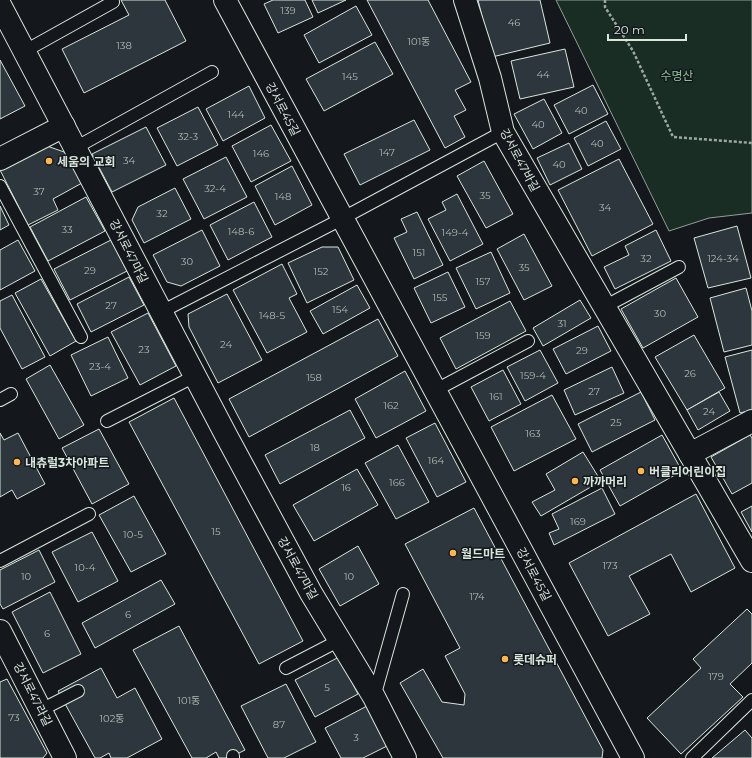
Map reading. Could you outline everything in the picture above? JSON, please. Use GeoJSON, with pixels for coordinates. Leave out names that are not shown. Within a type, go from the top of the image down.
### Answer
{"type":"FeatureCollection","features":[{"type":"Feature","properties":{"kind":"street","name":"강서로45길"},"geometry":{"type":"LineString","coordinates":[[224,0],[633,758]]}},
{"type":"Feature","properties":{"kind":"street","name":"강서로47바길"},"geometry":{"type":"LineString","coordinates":[[465,0],[490,78],[503,132],[752,561]]}},
{"type":"Feature","properties":{"kind":"street","name":"강서로47마길"},"geometry":{"type":"LineString","coordinates":[[0,5],[160,312],[312,593],[374,697],[405,758]]}},
{"type":"Feature","properties":{"kind":"street"},"geometry":{"type":"LineString","coordinates":[[0,159],[64,126]]}},
{"type":"Feature","properties":{"kind":"street"},"geometry":{"type":"LineString","coordinates":[[690,454],[752,421]]}},
{"type":"Feature","properties":{"kind":"street","name":"강서로47라길"},"geometry":{"type":"LineString","coordinates":[[0,631],[65,758]]}},
{"type":"Feature","properties":{"kind":"lane"},"geometry":{"type":"LineString","coordinates":[[25,51],[113,2]]}},
{"type":"Feature","properties":{"kind":"lane"},"geometry":{"type":"LineString","coordinates":[[75,148],[212,72]]}},
{"type":"Feature","properties":{"kind":"lane"},"geometry":{"type":"LineString","coordinates":[[160,312],[342,219],[503,132]]}},
{"type":"Feature","properties":{"kind":"lane"},"geometry":{"type":"LineString","coordinates":[[0,186],[81,337]]}},
{"type":"Feature","properties":{"kind":"lane"},"geometry":{"type":"LineString","coordinates":[[604,307],[679,267]]}},
{"type":"Feature","properties":{"kind":"lane"},"geometry":{"type":"LineString","coordinates":[[434,391],[528,341]]}},
{"type":"Feature","properties":{"kind":"lane"},"geometry":{"type":"LineString","coordinates":[[107,421],[195,376]]}},
{"type":"Feature","properties":{"kind":"lane"},"geometry":{"type":"LineString","coordinates":[[0,400],[11,394]]}},
{"type":"Feature","properties":{"kind":"lane"},"geometry":{"type":"LineString","coordinates":[[0,561],[89,514]]}},
{"type":"Feature","properties":{"kind":"lane"},"geometry":{"type":"LineString","coordinates":[[374,697],[403,594]]}},
{"type":"Feature","properties":{"kind":"lane"},"geometry":{"type":"LineString","coordinates":[[286,668],[340,640]]}},
{"type":"Feature","properties":{"kind":"lane"},"geometry":{"type":"LineString","coordinates":[[41,710],[78,691]]}},
{"type":"Feature","properties":{"kind":"lane"},"geometry":{"type":"LineString","coordinates":[[692,758],[752,700]]}},
{"type":"Feature","properties":{"kind":"path"},"geometry":{"type":"LineString","coordinates":[[606,0],[605,7],[633,51],[673,137],[752,144]]}},
{"type":"Feature","properties":{"kind":"green space","name":"수명산"},"geometry":{"type":"Polygon","coordinates":[[[556,0],[752,0],[752,213],[709,218],[669,231],[556,0]]]}},
{"type":"Feature","properties":{"kind":"building"},"geometry":{"type":"Polygon","coordinates":[[[121,0],[165,0],[186,41],[84,93],[62,49],[129,15],[121,0]]]}},
{"type":"Feature","properties":{"kind":"building"},"geometry":{"type":"Polygon","coordinates":[[[273,0],[305,0],[313,17],[278,33],[264,4],[273,0]]]}},
{"type":"Feature","properties":{"kind":"building"},"geometry":{"type":"Polygon","coordinates":[[[312,0],[346,0],[318,13],[312,0]]]}},
{"type":"Feature","properties":{"kind":"building"},"geometry":{"type":"Polygon","coordinates":[[[367,0],[428,0],[471,82],[455,90],[466,110],[454,116],[465,137],[445,148],[367,0]]]}},
{"type":"Feature","properties":{"kind":"building"},"geometry":{"type":"Polygon","coordinates":[[[478,0],[540,0],[550,43],[492,57],[478,0]]]}},
{"type":"Feature","properties":{"kind":"building"},"geometry":{"type":"Polygon","coordinates":[[[356,6],[372,35],[319,63],[304,35],[356,6]]]}},
{"type":"Feature","properties":{"kind":"building"},"geometry":{"type":"Polygon","coordinates":[[[375,42],[393,74],[324,111],[306,79],[375,42]]]}},
{"type":"Feature","properties":{"kind":"building"},"geometry":{"type":"Polygon","coordinates":[[[565,49],[574,87],[520,99],[511,61],[565,49]]]}},
{"type":"Feature","properties":{"kind":"building"},"geometry":{"type":"Polygon","coordinates":[[[0,60],[25,106],[0,119],[0,60]]]}},
{"type":"Feature","properties":{"kind":"building"},"geometry":{"type":"Polygon","coordinates":[[[593,85],[608,114],[569,134],[554,105],[593,85]]]}},
{"type":"Feature","properties":{"kind":"building"},"geometry":{"type":"Polygon","coordinates":[[[249,86],[265,118],[223,141],[206,109],[249,86]]]}},
{"type":"Feature","properties":{"kind":"building"},"geometry":{"type":"Polygon","coordinates":[[[544,99],[562,133],[533,149],[514,114],[544,99]]]}},
{"type":"Feature","properties":{"kind":"building"},"geometry":{"type":"Polygon","coordinates":[[[198,107],[218,145],[177,166],[157,128],[198,107]]]}},
{"type":"Feature","properties":{"kind":"building"},"geometry":{"type":"Polygon","coordinates":[[[414,120],[430,150],[360,185],[344,154],[414,120]]]}},
{"type":"Feature","properties":{"kind":"building"},"geometry":{"type":"Polygon","coordinates":[[[606,121],[621,149],[588,166],[574,138],[606,121]]]}},
{"type":"Feature","properties":{"kind":"building"},"geometry":{"type":"Polygon","coordinates":[[[271,125],[291,161],[251,182],[232,146],[271,125]]]}},
{"type":"Feature","properties":{"kind":"building"},"geometry":{"type":"Polygon","coordinates":[[[146,127],[166,165],[112,192],[92,154],[146,127]]]}},
{"type":"Feature","properties":{"kind":"building"},"geometry":{"type":"Polygon","coordinates":[[[569,143],[582,169],[550,185],[537,158],[569,143]]]}},
{"type":"Feature","properties":{"kind":"building"},"geometry":{"type":"Polygon","coordinates":[[[47,146],[67,153],[82,183],[53,199],[58,210],[28,225],[0,170],[47,146]]]}},
{"type":"Feature","properties":{"kind":"building"},"geometry":{"type":"Polygon","coordinates":[[[226,157],[247,197],[204,219],[183,179],[226,157]]]}},
{"type":"Feature","properties":{"kind":"building"},"geometry":{"type":"Polygon","coordinates":[[[619,159],[653,224],[592,256],[558,190],[619,159]]]}},
{"type":"Feature","properties":{"kind":"building"},"geometry":{"type":"Polygon","coordinates":[[[484,161],[513,214],[486,228],[457,176],[484,161]]]}},
{"type":"Feature","properties":{"kind":"building"},"geometry":{"type":"Polygon","coordinates":[[[292,166],[312,205],[275,225],[255,186],[292,166]]]}},
{"type":"Feature","properties":{"kind":"building"},"geometry":{"type":"Polygon","coordinates":[[[175,188],[191,219],[144,243],[132,220],[138,207],[175,188]]]}},
{"type":"Feature","properties":{"kind":"building"},"geometry":{"type":"Polygon","coordinates":[[[457,194],[483,244],[450,261],[428,219],[446,210],[442,202],[457,194]]]}},
{"type":"Feature","properties":{"kind":"building"},"geometry":{"type":"Polygon","coordinates":[[[86,197],[105,231],[48,261],[30,227],[86,197]]]}},
{"type":"Feature","properties":{"kind":"building"},"geometry":{"type":"Polygon","coordinates":[[[254,202],[272,237],[228,260],[210,225],[254,202]]]}},
{"type":"Feature","properties":{"kind":"building"},"geometry":{"type":"Polygon","coordinates":[[[0,206],[9,225],[0,230],[0,206]]]}},
{"type":"Feature","properties":{"kind":"building"},"geometry":{"type":"Polygon","coordinates":[[[417,212],[443,265],[414,279],[394,238],[407,232],[401,219],[417,212]]]}},
{"type":"Feature","properties":{"kind":"building"},"geometry":{"type":"Polygon","coordinates":[[[737,226],[751,278],[708,288],[694,238],[737,226]]]}},
{"type":"Feature","properties":{"kind":"building"},"geometry":{"type":"Polygon","coordinates":[[[202,230],[220,266],[181,286],[167,282],[153,255],[202,230]]]}},
{"type":"Feature","properties":{"kind":"building"},"geometry":{"type":"Polygon","coordinates":[[[656,230],[671,261],[615,289],[604,267],[629,255],[625,246],[656,230]]]}},
{"type":"Feature","properties":{"kind":"building"},"geometry":{"type":"Polygon","coordinates":[[[524,234],[552,286],[524,300],[497,249],[524,234]]]}},
{"type":"Feature","properties":{"kind":"building"},"geometry":{"type":"Polygon","coordinates":[[[18,240],[35,271],[0,290],[0,250],[18,240]]]}},
{"type":"Feature","properties":{"kind":"building"},"geometry":{"type":"Polygon","coordinates":[[[111,240],[127,271],[70,300],[54,269],[111,240]]]}},
{"type":"Feature","properties":{"kind":"building"},"geometry":{"type":"Polygon","coordinates":[[[322,247],[338,247],[354,280],[307,303],[288,263],[322,247]]]}},
{"type":"Feature","properties":{"kind":"building"},"geometry":{"type":"Polygon","coordinates":[[[491,252],[510,293],[476,309],[456,268],[491,252]]]}},
{"type":"Feature","properties":{"kind":"building"},"geometry":{"type":"Polygon","coordinates":[[[282,264],[297,294],[289,298],[307,332],[267,353],[233,290],[282,264]]]}},
{"type":"Feature","properties":{"kind":"building"},"geometry":{"type":"Polygon","coordinates":[[[448,272],[465,307],[431,323],[414,288],[448,272]]]}},
{"type":"Feature","properties":{"kind":"building"},"geometry":{"type":"Polygon","coordinates":[[[129,277],[144,305],[91,332],[77,304],[129,277]]]}},
{"type":"Feature","properties":{"kind":"building"},"geometry":{"type":"Polygon","coordinates":[[[676,278],[698,317],[643,348],[621,309],[676,278]]]}},
{"type":"Feature","properties":{"kind":"building"},"geometry":{"type":"Polygon","coordinates":[[[41,279],[76,341],[50,356],[15,293],[41,279]]]}},
{"type":"Feature","properties":{"kind":"building"},"geometry":{"type":"Polygon","coordinates":[[[357,285],[370,308],[323,334],[310,311],[357,285]]]}},
{"type":"Feature","properties":{"kind":"building"},"geometry":{"type":"Polygon","coordinates":[[[746,288],[752,311],[752,345],[724,352],[710,298],[746,288]]]}},
{"type":"Feature","properties":{"kind":"building"},"geometry":{"type":"Polygon","coordinates":[[[227,294],[262,360],[218,383],[189,327],[188,314],[227,294]]]}},
{"type":"Feature","properties":{"kind":"building"},"geometry":{"type":"Polygon","coordinates":[[[12,295],[45,357],[22,369],[0,328],[0,301],[12,295]]]}},
{"type":"Feature","properties":{"kind":"building"},"geometry":{"type":"Polygon","coordinates":[[[580,300],[591,318],[543,346],[533,328],[580,300]]]}},
{"type":"Feature","properties":{"kind":"building"},"geometry":{"type":"Polygon","coordinates":[[[510,301],[526,331],[456,369],[440,338],[510,301]]]}},
{"type":"Feature","properties":{"kind":"building"},"geometry":{"type":"Polygon","coordinates":[[[148,313],[176,366],[140,385],[111,332],[148,313]]]}},
{"type":"Feature","properties":{"kind":"building"},"geometry":{"type":"Polygon","coordinates":[[[378,319],[398,356],[249,437],[229,399],[378,319]]]}},
{"type":"Feature","properties":{"kind":"building"},"geometry":{"type":"Polygon","coordinates":[[[598,326],[611,351],[566,374],[553,349],[598,326]]]}},
{"type":"Feature","properties":{"kind":"building"},"geometry":{"type":"Polygon","coordinates":[[[694,335],[725,388],[687,410],[655,357],[694,335]]]}},
{"type":"Feature","properties":{"kind":"building"},"geometry":{"type":"Polygon","coordinates":[[[108,337],[128,378],[91,396],[71,355],[108,337]]]}},
{"type":"Feature","properties":{"kind":"building"},"geometry":{"type":"Polygon","coordinates":[[[540,350],[558,383],[525,401],[507,367],[540,350]]]}},
{"type":"Feature","properties":{"kind":"building"},"geometry":{"type":"Polygon","coordinates":[[[752,350],[752,410],[740,413],[725,357],[752,350]]]}},
{"type":"Feature","properties":{"kind":"building"},"geometry":{"type":"Polygon","coordinates":[[[50,365],[84,425],[59,439],[26,379],[50,365]]]}},
{"type":"Feature","properties":{"kind":"building"},"geometry":{"type":"Polygon","coordinates":[[[612,367],[624,393],[575,415],[564,390],[612,367]]]}},
{"type":"Feature","properties":{"kind":"building"},"geometry":{"type":"Polygon","coordinates":[[[503,370],[521,404],[489,421],[471,387],[503,370]]]}},
{"type":"Feature","properties":{"kind":"building"},"geometry":{"type":"Polygon","coordinates":[[[405,371],[426,411],[376,438],[355,399],[405,371]]]}},
{"type":"Feature","properties":{"kind":"building"},"geometry":{"type":"Polygon","coordinates":[[[641,392],[655,420],[592,452],[578,424],[641,392]]]}},
{"type":"Feature","properties":{"kind":"building"},"geometry":{"type":"Polygon","coordinates":[[[719,392],[730,411],[698,430],[687,410],[719,392]]]}},
{"type":"Feature","properties":{"kind":"building"},"geometry":{"type":"Polygon","coordinates":[[[552,395],[576,439],[514,471],[491,427],[552,395]]]}},
{"type":"Feature","properties":{"kind":"building"},"geometry":{"type":"Polygon","coordinates":[[[174,398],[303,641],[259,664],[129,422],[174,398]]]}},
{"type":"Feature","properties":{"kind":"building"},"geometry":{"type":"Polygon","coordinates":[[[350,410],[365,438],[280,484],[265,455],[350,410]]]}},
{"type":"Feature","properties":{"kind":"building"},"geometry":{"type":"Polygon","coordinates":[[[435,423],[466,482],[437,497],[406,438],[435,423]]]}},
{"type":"Feature","properties":{"kind":"building"},"geometry":{"type":"Polygon","coordinates":[[[99,429],[129,484],[92,504],[62,448],[99,429]]]}},
{"type":"Feature","properties":{"kind":"building","name":"내츄럴3차아파트"},"geometry":{"type":"Polygon","coordinates":[[[0,433],[4,440],[18,433],[45,484],[17,499],[12,490],[0,497],[0,433]]]}},
{"type":"Feature","properties":{"kind":"building","name":"버클리어린이집"},"geometry":{"type":"Polygon","coordinates":[[[662,435],[682,471],[620,506],[600,470],[662,435]]]}},
{"type":"Feature","properties":{"kind":"building"},"geometry":{"type":"Polygon","coordinates":[[[750,435],[752,438],[752,483],[732,494],[711,457],[750,435]]]}},
{"type":"Feature","properties":{"kind":"building"},"geometry":{"type":"Polygon","coordinates":[[[398,445],[429,502],[396,519],[365,463],[398,445]]]}},
{"type":"Feature","properties":{"kind":"building"},"geometry":{"type":"Polygon","coordinates":[[[583,452],[601,481],[541,516],[532,502],[555,490],[546,474],[583,452]]]}},
{"type":"Feature","properties":{"kind":"building"},"geometry":{"type":"Polygon","coordinates":[[[357,469],[378,505],[314,541],[293,505],[357,469]]]}},
{"type":"Feature","properties":{"kind":"building"},"geometry":{"type":"Polygon","coordinates":[[[602,488],[615,514],[554,545],[549,533],[559,529],[552,514],[602,488]]]}},
{"type":"Feature","properties":{"kind":"building"},"geometry":{"type":"Polygon","coordinates":[[[696,494],[735,568],[691,592],[671,554],[629,576],[650,614],[608,636],[569,563],[696,494]]]}},
{"type":"Feature","properties":{"kind":"building"},"geometry":{"type":"Polygon","coordinates":[[[134,496],[166,554],[131,572],[99,515],[134,496]]]}},
{"type":"Feature","properties":{"kind":"building"},"geometry":{"type":"Polygon","coordinates":[[[752,506],[752,532],[741,512],[752,506]]]}},
{"type":"Feature","properties":{"kind":"building"},"geometry":{"type":"Polygon","coordinates":[[[474,508],[603,750],[602,758],[443,758],[400,683],[423,669],[442,702],[464,705],[465,694],[445,656],[460,648],[405,544],[474,508]]]}},
{"type":"Feature","properties":{"kind":"building"},"geometry":{"type":"Polygon","coordinates":[[[92,532],[118,581],[78,602],[52,552],[92,532]]]}},
{"type":"Feature","properties":{"kind":"building"},"geometry":{"type":"Polygon","coordinates":[[[358,546],[379,584],[340,606],[319,569],[358,546]]]}},
{"type":"Feature","properties":{"kind":"building"},"geometry":{"type":"Polygon","coordinates":[[[39,550],[55,582],[3,609],[0,604],[0,570],[39,550]]]}},
{"type":"Feature","properties":{"kind":"building"},"geometry":{"type":"Polygon","coordinates":[[[161,580],[175,604],[95,648],[82,623],[161,580]]]}},
{"type":"Feature","properties":{"kind":"building"},"geometry":{"type":"Polygon","coordinates":[[[50,592],[81,654],[43,673],[12,612],[50,592]]]}},
{"type":"Feature","properties":{"kind":"building"},"geometry":{"type":"Polygon","coordinates":[[[747,609],[752,614],[752,663],[730,684],[743,697],[681,754],[647,718],[701,668],[693,659],[747,609]]]}},
{"type":"Feature","properties":{"kind":"building"},"geometry":{"type":"Polygon","coordinates":[[[179,626],[245,750],[229,758],[219,758],[216,752],[206,758],[192,758],[133,650],[179,626]]]}},
{"type":"Feature","properties":{"kind":"building"},"geometry":{"type":"Polygon","coordinates":[[[339,657],[358,694],[315,717],[295,680],[339,657]]]}},
{"type":"Feature","properties":{"kind":"building"},"geometry":{"type":"Polygon","coordinates":[[[101,668],[117,698],[135,688],[162,739],[127,758],[111,758],[109,753],[100,758],[95,758],[58,691],[101,668]]]}},
{"type":"Feature","properties":{"kind":"building"},"geometry":{"type":"Polygon","coordinates":[[[7,679],[47,753],[43,758],[0,758],[0,682],[7,679]]]}},
{"type":"Feature","properties":{"kind":"building"},"geometry":{"type":"Polygon","coordinates":[[[286,684],[316,742],[284,758],[268,758],[241,706],[286,684]]]}},
{"type":"Feature","properties":{"kind":"building"},"geometry":{"type":"Polygon","coordinates":[[[367,706],[387,746],[363,758],[341,758],[325,728],[367,706]]]}},
{"type":"Feature","properties":{"kind":"building"},"geometry":{"type":"Polygon","coordinates":[[[745,730],[752,738],[752,758],[712,758],[745,730]]]}},
{"type":"Feature","properties":{"kind":"place","name":"세움의 교회"},"geometry":{"type":"Point","coordinates":[49,161]}},
{"type":"Feature","properties":{"kind":"place","name":"내츄럴3차아파트"},"geometry":{"type":"Point","coordinates":[17,462]}},
{"type":"Feature","properties":{"kind":"place","name":"버클리어린이집"},"geometry":{"type":"Point","coordinates":[641,471]}},
{"type":"Feature","properties":{"kind":"place","name":"까까머리"},"geometry":{"type":"Point","coordinates":[575,481]}},
{"type":"Feature","properties":{"kind":"place","name":"월드마트"},"geometry":{"type":"Point","coordinates":[453,553]}},
{"type":"Feature","properties":{"kind":"place","name":"롯데슈퍼"},"geometry":{"type":"Point","coordinates":[505,659]}}]}
